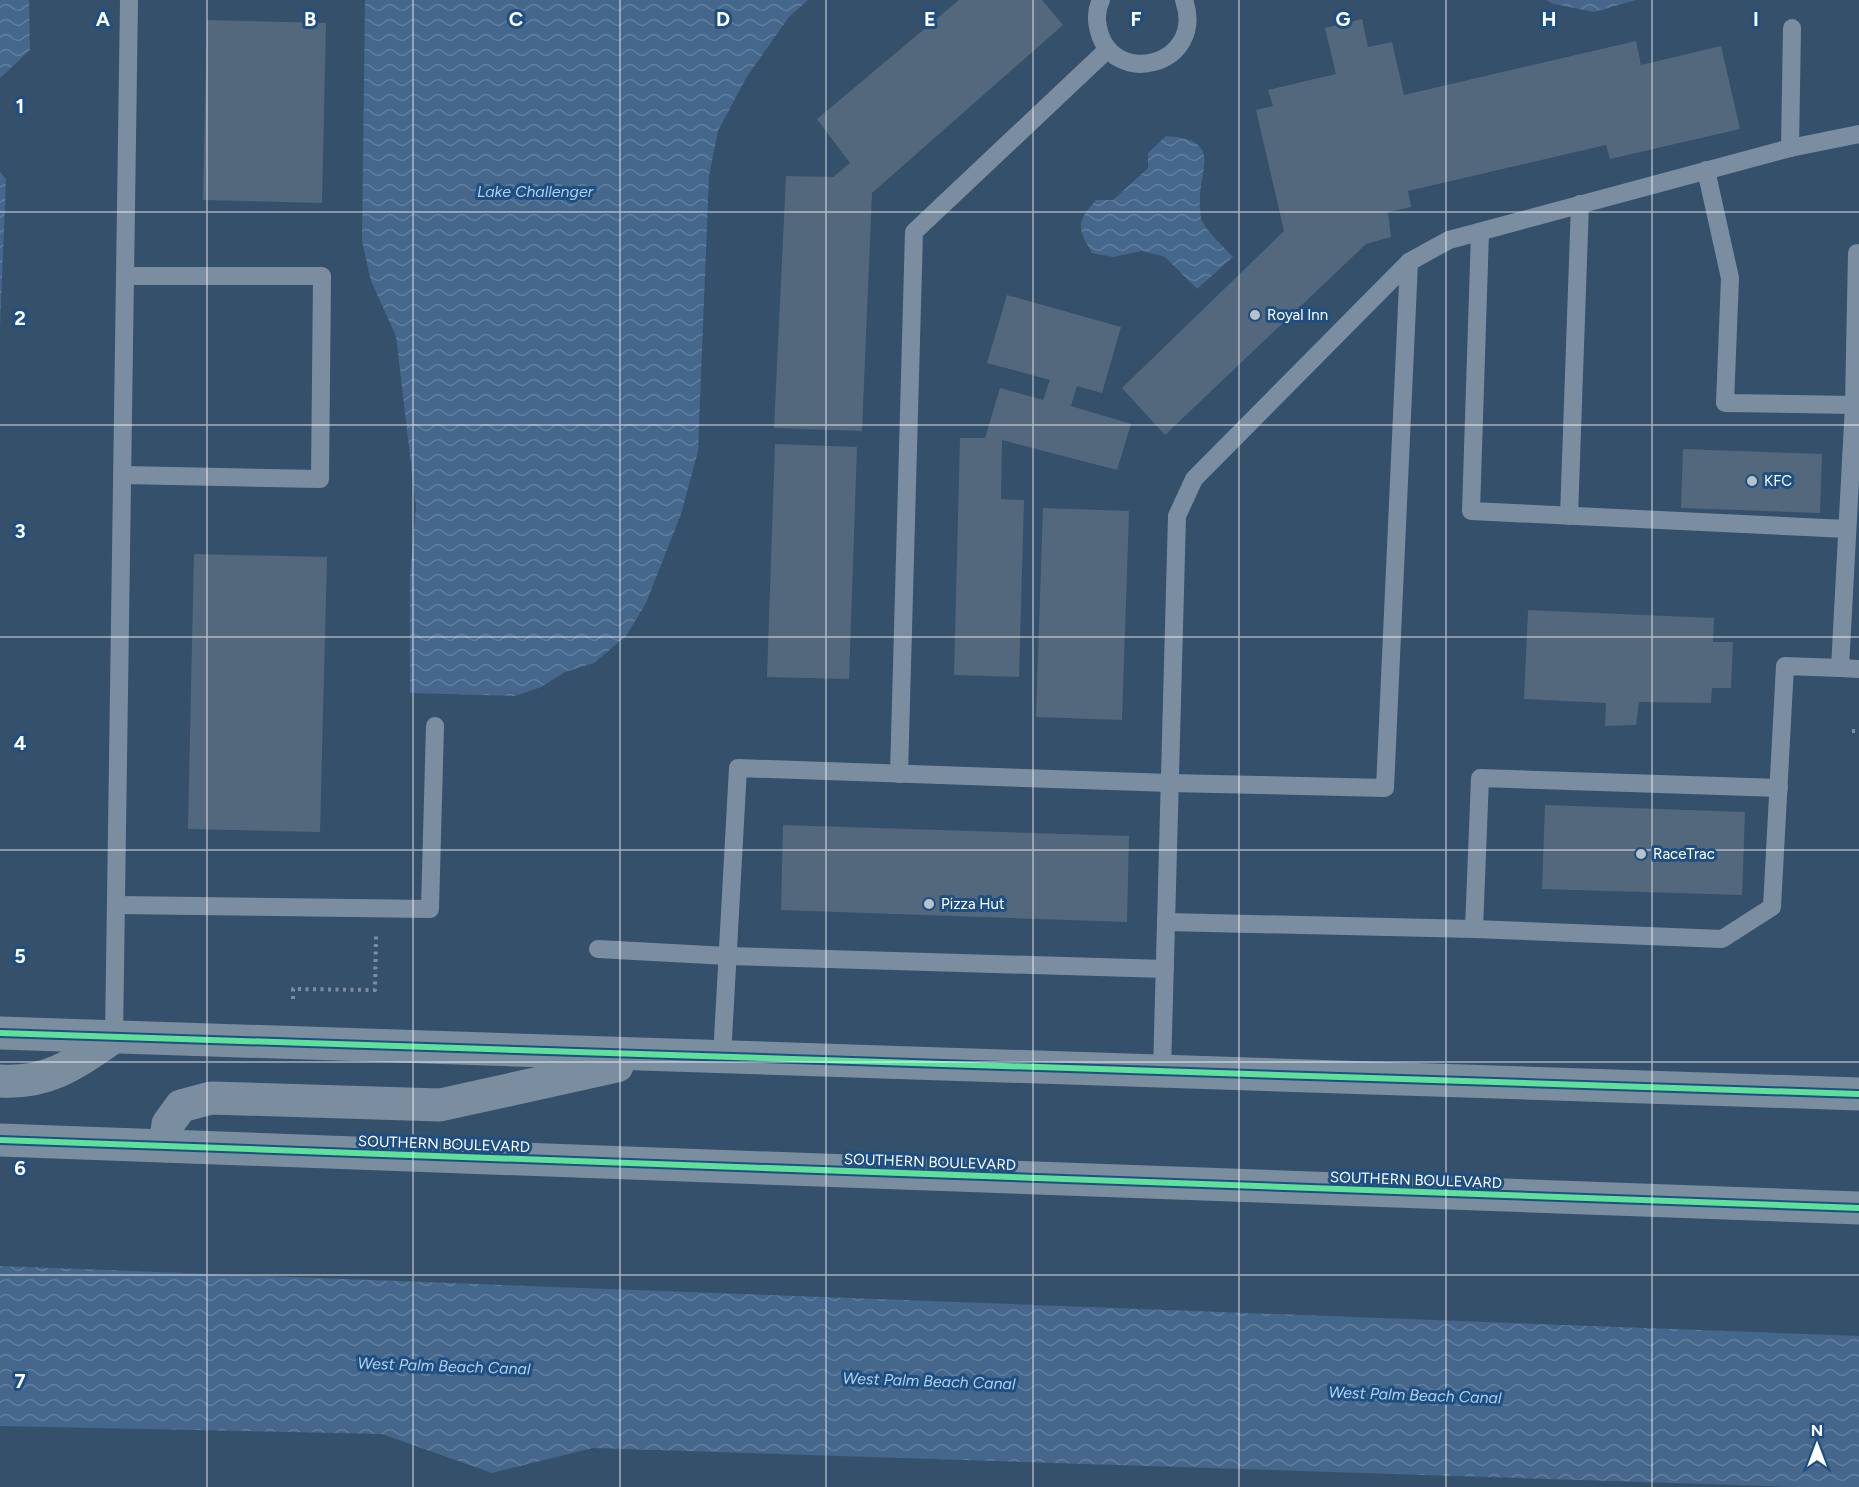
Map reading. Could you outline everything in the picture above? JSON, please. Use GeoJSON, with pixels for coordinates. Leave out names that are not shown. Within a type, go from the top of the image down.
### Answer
{"type":"FeatureCollection","features":[{"type":"Feature","properties":{"kind":"highway"},"geometry":{"type":"LineString","coordinates":[[0,1033],[1859,1094]]}},
{"type":"Feature","properties":{"kind":"highway"},"geometry":{"type":"LineString","coordinates":[[0,1082],[44,1078],[74,1064],[114,1037]]}},
{"type":"Feature","properties":{"kind":"highway"},"geometry":{"type":"LineString","coordinates":[[165,1146],[168,1124],[181,1106],[211,1098],[440,1105],[666,1055]]}},
{"type":"Feature","properties":{"kind":"highway","name":"SOUTHERN BOULEVARD"},"geometry":{"type":"LineString","coordinates":[[0,1140],[1859,1208]]}},
{"type":"Feature","properties":{"kind":"lane"},"geometry":{"type":"LineString","coordinates":[[114,1037],[129,0]]}},
{"type":"Feature","properties":{"kind":"lane"},"geometry":{"type":"LineString","coordinates":[[1101,0],[1096,20],[1100,36],[1108,49],[1120,59],[1136,64],[1152,64],[1167,57],[1179,47],[1186,33],[1188,17],[1184,0]]}},
{"type":"Feature","properties":{"kind":"lane"},"geometry":{"type":"LineString","coordinates":[[1790,148],[1792,28]]}},
{"type":"Feature","properties":{"kind":"lane"},"geometry":{"type":"LineString","coordinates":[[899,774],[914,232],[1108,49]]}},
{"type":"Feature","properties":{"kind":"lane"},"geometry":{"type":"LineString","coordinates":[[1162,1071],[1177,516],[1194,479],[1409,262],[1449,240],[1790,148],[1859,134]]}},
{"type":"Feature","properties":{"kind":"lane"},"geometry":{"type":"LineString","coordinates":[[1706,171],[1730,278],[1725,404],[1854,405]]}},
{"type":"Feature","properties":{"kind":"lane"},"geometry":{"type":"LineString","coordinates":[[1569,516],[1580,204]]}},
{"type":"Feature","properties":{"kind":"lane"},"geometry":{"type":"LineString","coordinates":[[1480,232],[1471,511],[1569,516],[1851,538]]}},
{"type":"Feature","properties":{"kind":"lane"},"geometry":{"type":"LineString","coordinates":[[1840,668],[1854,510],[1857,253]]}},
{"type":"Feature","properties":{"kind":"lane"},"geometry":{"type":"LineString","coordinates":[[722,1057],[738,768],[1385,788],[1409,262]]}},
{"type":"Feature","properties":{"kind":"lane"},"geometry":{"type":"LineString","coordinates":[[123,475],[320,479],[321,276],[126,276]]}},
{"type":"Feature","properties":{"kind":"lane"},"geometry":{"type":"LineString","coordinates":[[1166,922],[1474,929],[1722,939],[1772,907],[1785,666],[1859,669]]}},
{"type":"Feature","properties":{"kind":"lane"},"geometry":{"type":"LineString","coordinates":[[116,905],[430,909],[435,726]]}},
{"type":"Feature","properties":{"kind":"lane"},"geometry":{"type":"LineString","coordinates":[[1474,929],[1480,778],[1779,788]]}},
{"type":"Feature","properties":{"kind":"lane"},"geometry":{"type":"LineString","coordinates":[[598,949],[728,956],[1165,969]]}},
{"type":"Feature","properties":{"kind":"path"},"geometry":{"type":"LineString","coordinates":[[1852,731],[1859,731]]}},
{"type":"Feature","properties":{"kind":"path"},"geometry":{"type":"LineString","coordinates":[[293,999],[293,989],[375,990],[376,936]]}},
{"type":"Feature","properties":{"kind":"water"},"geometry":{"type":"Polygon","coordinates":[[[0,0],[29,0],[30,50],[0,78],[0,0]]]}},
{"type":"Feature","properties":{"kind":"water","name":"Lake Challenger"},"geometry":{"type":"Polygon","coordinates":[[[365,0],[808,0],[789,17],[746,78],[718,131],[709,176],[698,451],[681,514],[646,603],[626,636],[594,663],[565,672],[541,687],[515,696],[410,693],[410,575],[416,507],[396,336],[371,281],[362,241],[365,0]]]}},
{"type":"Feature","properties":{"kind":"water"},"geometry":{"type":"Polygon","coordinates":[[[1546,0],[1636,0],[1594,12],[1554,4],[1546,0]]]}},
{"type":"Feature","properties":{"kind":"water"},"geometry":{"type":"Polygon","coordinates":[[[1166,136],[1196,143],[1202,150],[1204,169],[1200,193],[1201,219],[1212,235],[1233,257],[1197,289],[1165,257],[1142,251],[1113,257],[1092,253],[1081,231],[1082,220],[1096,200],[1113,200],[1148,168],[1148,153],[1166,136]]]}},
{"type":"Feature","properties":{"kind":"water"},"geometry":{"type":"Polygon","coordinates":[[[0,172],[6,179],[0,327],[0,172]]]}},
{"type":"Feature","properties":{"kind":"water","name":"West Palm Beach Canal"},"geometry":{"type":"Polygon","coordinates":[[[0,1266],[1859,1336],[1859,1487],[1797,1487],[593,1448],[492,1473],[382,1434],[0,1426],[0,1266]]]}},
{"type":"Feature","properties":{"kind":"building"},"geometry":{"type":"Polygon","coordinates":[[[959,0],[1042,0],[1063,25],[872,193],[862,431],[774,428],[786,176],[833,177],[850,163],[817,119],[959,0]]]}},
{"type":"Feature","properties":{"kind":"building"},"geometry":{"type":"Polygon","coordinates":[[[1362,19],[1368,47],[1392,42],[1404,95],[1636,41],[1641,65],[1721,46],[1740,129],[1610,159],[1606,145],[1408,191],[1411,207],[1388,212],[1391,237],[1366,244],[1165,435],[1122,388],[1284,231],[1256,110],[1273,106],[1268,90],[1336,74],[1325,28],[1362,19]]]}},
{"type":"Feature","properties":{"kind":"building"},"geometry":{"type":"Polygon","coordinates":[[[207,20],[326,23],[322,203],[203,200],[207,20]]]}},
{"type":"Feature","properties":{"kind":"building"},"geometry":{"type":"Polygon","coordinates":[[[1007,295],[1121,327],[1102,393],[1077,386],[1071,406],[1131,424],[1117,470],[1002,440],[1001,499],[1024,500],[1019,677],[954,675],[960,438],[985,438],[1000,388],[1043,400],[1050,380],[987,363],[1007,295]]]}},
{"type":"Feature","properties":{"kind":"building"},"geometry":{"type":"Polygon","coordinates":[[[775,444],[857,447],[849,679],[767,677],[775,444]]]}},
{"type":"Feature","properties":{"kind":"building","name":"KFC"},"geometry":{"type":"Polygon","coordinates":[[[1683,449],[1822,454],[1820,513],[1681,508],[1683,449]]]}},
{"type":"Feature","properties":{"kind":"building"},"geometry":{"type":"Polygon","coordinates":[[[1043,508],[1129,511],[1122,720],[1036,717],[1043,508]]]}},
{"type":"Feature","properties":{"kind":"building"},"geometry":{"type":"Polygon","coordinates":[[[194,554],[327,557],[320,832],[188,829],[194,554]]]}},
{"type":"Feature","properties":{"kind":"building"},"geometry":{"type":"Polygon","coordinates":[[[1528,610],[1714,618],[1713,642],[1733,642],[1731,688],[1712,688],[1711,703],[1639,702],[1636,725],[1605,726],[1606,703],[1524,699],[1528,610]]]}},
{"type":"Feature","properties":{"kind":"building"},"geometry":{"type":"Polygon","coordinates":[[[1545,805],[1745,812],[1742,895],[1542,889],[1545,805]]]}},
{"type":"Feature","properties":{"kind":"building"},"geometry":{"type":"Polygon","coordinates":[[[783,825],[1129,836],[1127,922],[781,910],[783,825]]]}},
{"type":"Feature","properties":{"kind":"cycle path"},"geometry":{"type":"LineString","coordinates":[[0,1033],[1859,1094]]}},
{"type":"Feature","properties":{"kind":"cycle path"},"geometry":{"type":"LineString","coordinates":[[0,1140],[1859,1208]]}},
{"type":"Feature","properties":{"kind":"place","name":"Royal Inn"},"geometry":{"type":"Point","coordinates":[1255,315]}},
{"type":"Feature","properties":{"kind":"place","name":"KFC"},"geometry":{"type":"Point","coordinates":[1752,481]}},
{"type":"Feature","properties":{"kind":"place","name":"RaceTrac"},"geometry":{"type":"Point","coordinates":[1641,854]}},
{"type":"Feature","properties":{"kind":"place","name":"Pizza Hut"},"geometry":{"type":"Point","coordinates":[929,904]}}]}
